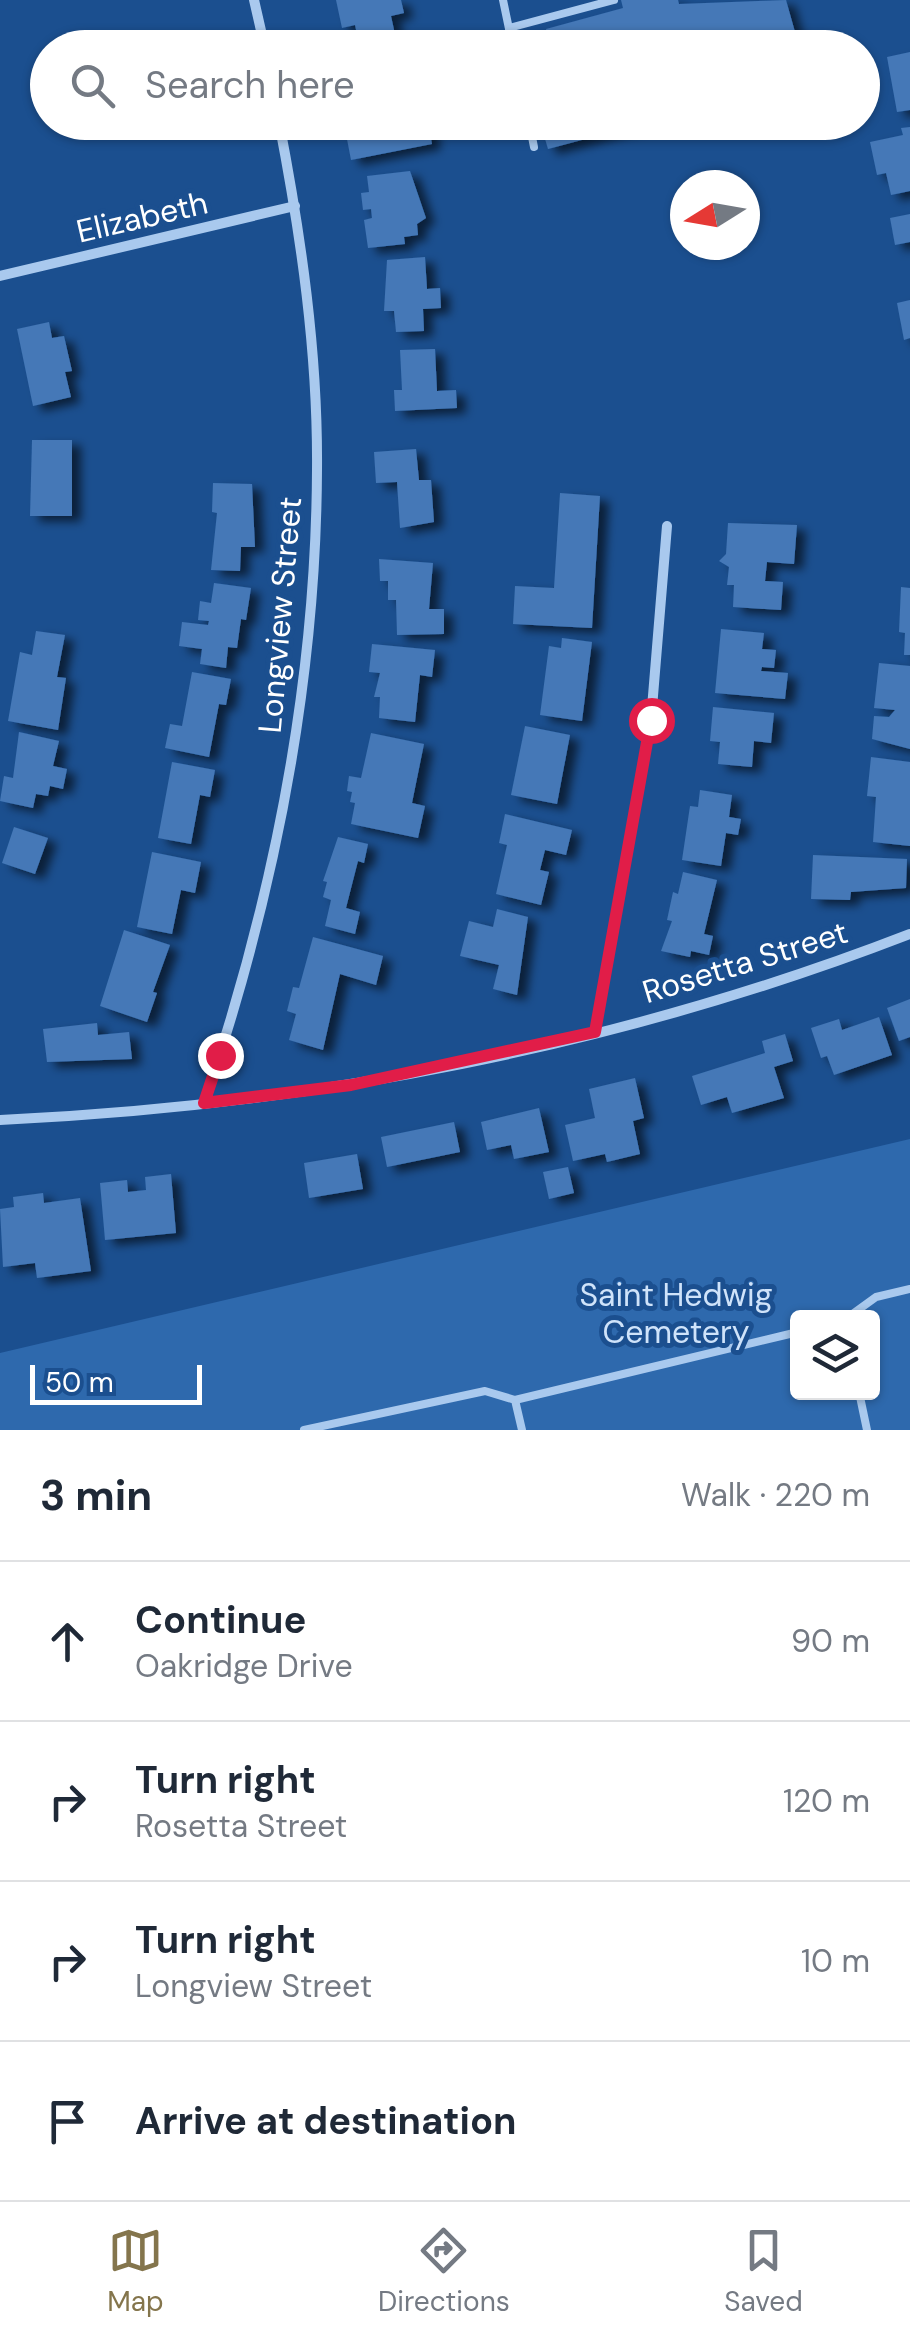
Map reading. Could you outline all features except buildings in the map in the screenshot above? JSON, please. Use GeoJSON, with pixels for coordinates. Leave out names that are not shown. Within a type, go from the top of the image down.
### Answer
{"type":"FeatureCollection","features":[{"type":"Feature","properties":{"kind":"street"},"geometry":{"type":"LineString","coordinates":[[254,0],[261,30]]}},
{"type":"Feature","properties":{"kind":"street","name":"Longview Street"},"geometry":{"type":"LineString","coordinates":[[204,1103],[273,858],[293,754],[310,627],[318,470],[314,362],[295,206],[282,140]]}},
{"type":"Feature","properties":{"kind":"street","name":"Elizabeth"},"geometry":{"type":"LineString","coordinates":[[0,276],[295,206]]}},
{"type":"Feature","properties":{"kind":"street"},"geometry":{"type":"LineString","coordinates":[[595,1032],[651,720],[666,526]]}},
{"type":"Feature","properties":{"kind":"street","name":"Rosetta Street"},"geometry":{"type":"LineString","coordinates":[[0,1120],[204,1103],[351,1085],[595,1032],[821,968],[910,934]]}},
{"type":"Feature","properties":{"kind":"lane"},"geometry":{"type":"LineString","coordinates":[[503,0],[508,28],[614,0]]}},
{"type":"Feature","properties":{"kind":"lane"},"geometry":{"type":"LineString","coordinates":[[532,140],[534,148]]}},
{"type":"Feature","properties":{"kind":"lane"},"geometry":{"type":"LineString","coordinates":[[858,1310],[876,1297],[910,1289]]}},
{"type":"Feature","properties":{"kind":"lane"},"geometry":{"type":"LineString","coordinates":[[304,1430],[468,1392],[485,1391],[515,1400],[790,1334]]}},
{"type":"Feature","properties":{"kind":"lane"},"geometry":{"type":"LineString","coordinates":[[515,1400],[522,1430]]}},
{"type":"Feature","properties":{"kind":"lane"},"geometry":{"type":"LineString","coordinates":[[860,1400],[867,1430]]}},
{"type":"Feature","properties":{"kind":"green space","name":"Saint Hedwig Cemetery"},"geometry":{"type":"Polygon","coordinates":[[[910,1139],[910,1430],[0,1430],[0,1353],[910,1139]]]}},
{"type":"Feature","properties":{"kind":"route"},"geometry":{"type":"LineString","coordinates":[[220,1055],[204,1103],[351,1085],[595,1032],[651,720]]}}]}
